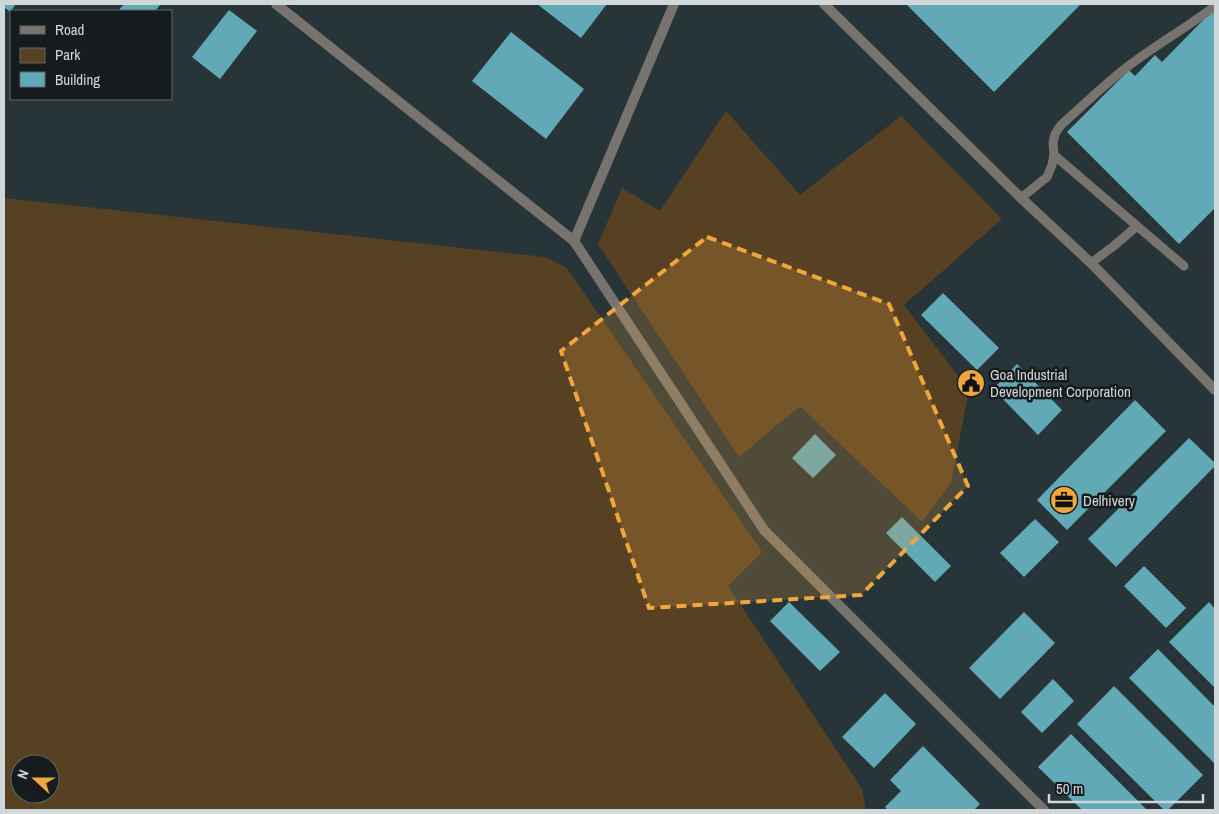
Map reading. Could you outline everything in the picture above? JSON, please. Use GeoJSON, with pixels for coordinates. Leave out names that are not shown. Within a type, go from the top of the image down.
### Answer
{"type":"FeatureCollection","features":[{"type":"Feature","properties":{"kind":"street"},"geometry":{"type":"LineString","coordinates":[[276,4],[574,241],[764,530],[1044,810]]}},
{"type":"Feature","properties":{"kind":"street"},"geometry":{"type":"LineString","coordinates":[[574,241],[674,4]]}},
{"type":"Feature","properties":{"kind":"street"},"geometry":{"type":"LineString","coordinates":[[824,4],[1021,198],[1091,263],[1215,390]]}},
{"type":"Feature","properties":{"kind":"lane"},"geometry":{"type":"LineString","coordinates":[[1021,198],[1047,177],[1054,155],[1053,143],[1055,134],[1061,125],[1123,70],[1215,6]]}},
{"type":"Feature","properties":{"kind":"lane"},"geometry":{"type":"LineString","coordinates":[[1054,155],[1184,266]]}},
{"type":"Feature","properties":{"kind":"lane"},"geometry":{"type":"LineString","coordinates":[[1091,263],[1115,246],[1137,226]]}},
{"type":"Feature","properties":{"kind":"highlighted area"},"geometry":{"type":"Polygon","coordinates":[[[707,237],[889,304],[968,486],[861,595],[649,608],[561,351],[707,237]]]}},
{"type":"Feature","properties":{"kind":"green space"},"geometry":{"type":"Polygon","coordinates":[[[726,111],[800,195],[901,116],[1002,219],[904,305],[969,390],[951,483],[922,522],[800,406],[739,457],[598,244],[622,188],[660,211],[726,111]]]}},
{"type":"Feature","properties":{"kind":"green space"},"geometry":{"type":"Polygon","coordinates":[[[4,198],[545,257],[567,268],[762,552],[728,586],[862,789],[866,810],[4,810],[4,198]]]}},
{"type":"Feature","properties":{"kind":"building"},"geometry":{"type":"Polygon","coordinates":[[[4,4],[16,4],[10,12],[4,7],[4,4]]]}},
{"type":"Feature","properties":{"kind":"building"},"geometry":{"type":"Polygon","coordinates":[[[124,4],[161,4],[156,10],[119,10],[124,4]]]}},
{"type":"Feature","properties":{"kind":"building"},"geometry":{"type":"Polygon","coordinates":[[[537,4],[607,4],[581,38],[537,4]]]}},
{"type":"Feature","properties":{"kind":"building"},"geometry":{"type":"Polygon","coordinates":[[[906,4],[1081,4],[994,92],[906,4]]]}},
{"type":"Feature","properties":{"kind":"building"},"geometry":{"type":"Polygon","coordinates":[[[1215,8],[1215,208],[1179,244],[1067,132],[1129,70],[1135,76],[1155,55],[1162,62],[1215,8]]]}},
{"type":"Feature","properties":{"kind":"building"},"geometry":{"type":"Polygon","coordinates":[[[229,10],[257,31],[220,79],[192,57],[229,10]]]}},
{"type":"Feature","properties":{"kind":"building"},"geometry":{"type":"Polygon","coordinates":[[[511,32],[584,89],[546,139],[472,81],[511,32]]]}},
{"type":"Feature","properties":{"kind":"building"},"geometry":{"type":"Polygon","coordinates":[[[943,293],[999,348],[977,370],[921,315],[943,293]]]}},
{"type":"Feature","properties":{"kind":"building"},"geometry":{"type":"Polygon","coordinates":[[[1017,364],[1062,410],[1038,435],[993,389],[1017,364]]]}},
{"type":"Feature","properties":{"kind":"building"},"geometry":{"type":"Polygon","coordinates":[[[1135,400],[1166,431],[1067,530],[1037,500],[1135,400]]]}},
{"type":"Feature","properties":{"kind":"building"},"geometry":{"type":"Polygon","coordinates":[[[815,434],[836,455],[813,478],[792,458],[815,434]]]}},
{"type":"Feature","properties":{"kind":"building"},"geometry":{"type":"Polygon","coordinates":[[[1189,438],[1215,463],[1215,466],[1116,567],[1088,539],[1189,438]]]}},
{"type":"Feature","properties":{"kind":"building"},"geometry":{"type":"Polygon","coordinates":[[[902,517],[951,566],[935,582],[886,533],[902,517]]]}},
{"type":"Feature","properties":{"kind":"building"},"geometry":{"type":"Polygon","coordinates":[[[1035,519],[1059,542],[1024,577],[1000,553],[1035,519]]]}},
{"type":"Feature","properties":{"kind":"building"},"geometry":{"type":"Polygon","coordinates":[[[1144,566],[1186,608],[1166,628],[1124,586],[1144,566]]]}},
{"type":"Feature","properties":{"kind":"building"},"geometry":{"type":"Polygon","coordinates":[[[789,602],[840,652],[820,671],[770,621],[789,602]]]}},
{"type":"Feature","properties":{"kind":"building"},"geometry":{"type":"Polygon","coordinates":[[[1209,602],[1215,609],[1215,688],[1169,642],[1209,602]]]}},
{"type":"Feature","properties":{"kind":"building"},"geometry":{"type":"Polygon","coordinates":[[[1024,612],[1055,643],[1000,699],[969,668],[1024,612]]]}},
{"type":"Feature","properties":{"kind":"building"},"geometry":{"type":"Polygon","coordinates":[[[1158,649],[1215,707],[1215,764],[1129,678],[1158,649]]]}},
{"type":"Feature","properties":{"kind":"building"},"geometry":{"type":"Polygon","coordinates":[[[1053,679],[1074,701],[1042,733],[1021,712],[1053,679]]]}},
{"type":"Feature","properties":{"kind":"building"},"geometry":{"type":"Polygon","coordinates":[[[1114,686],[1203,775],[1168,810],[1164,810],[1077,724],[1114,686]]]}},
{"type":"Feature","properties":{"kind":"building"},"geometry":{"type":"Polygon","coordinates":[[[885,693],[916,724],[874,768],[842,737],[885,693]]]}},
{"type":"Feature","properties":{"kind":"building"},"geometry":{"type":"Polygon","coordinates":[[[1071,734],[1147,810],[1082,810],[1038,767],[1071,734]]]}},
{"type":"Feature","properties":{"kind":"building"},"geometry":{"type":"Polygon","coordinates":[[[923,746],[980,804],[974,810],[888,810],[885,807],[901,791],[890,780],[923,746]]]}},
{"type":"Feature","properties":{"kind":"place","name":"Goa Industrial Development Corporation"},"geometry":{"type":"Point","coordinates":[971,383]}},
{"type":"Feature","properties":{"kind":"place","name":"Delhivery"},"geometry":{"type":"Point","coordinates":[1064,500]}}]}
